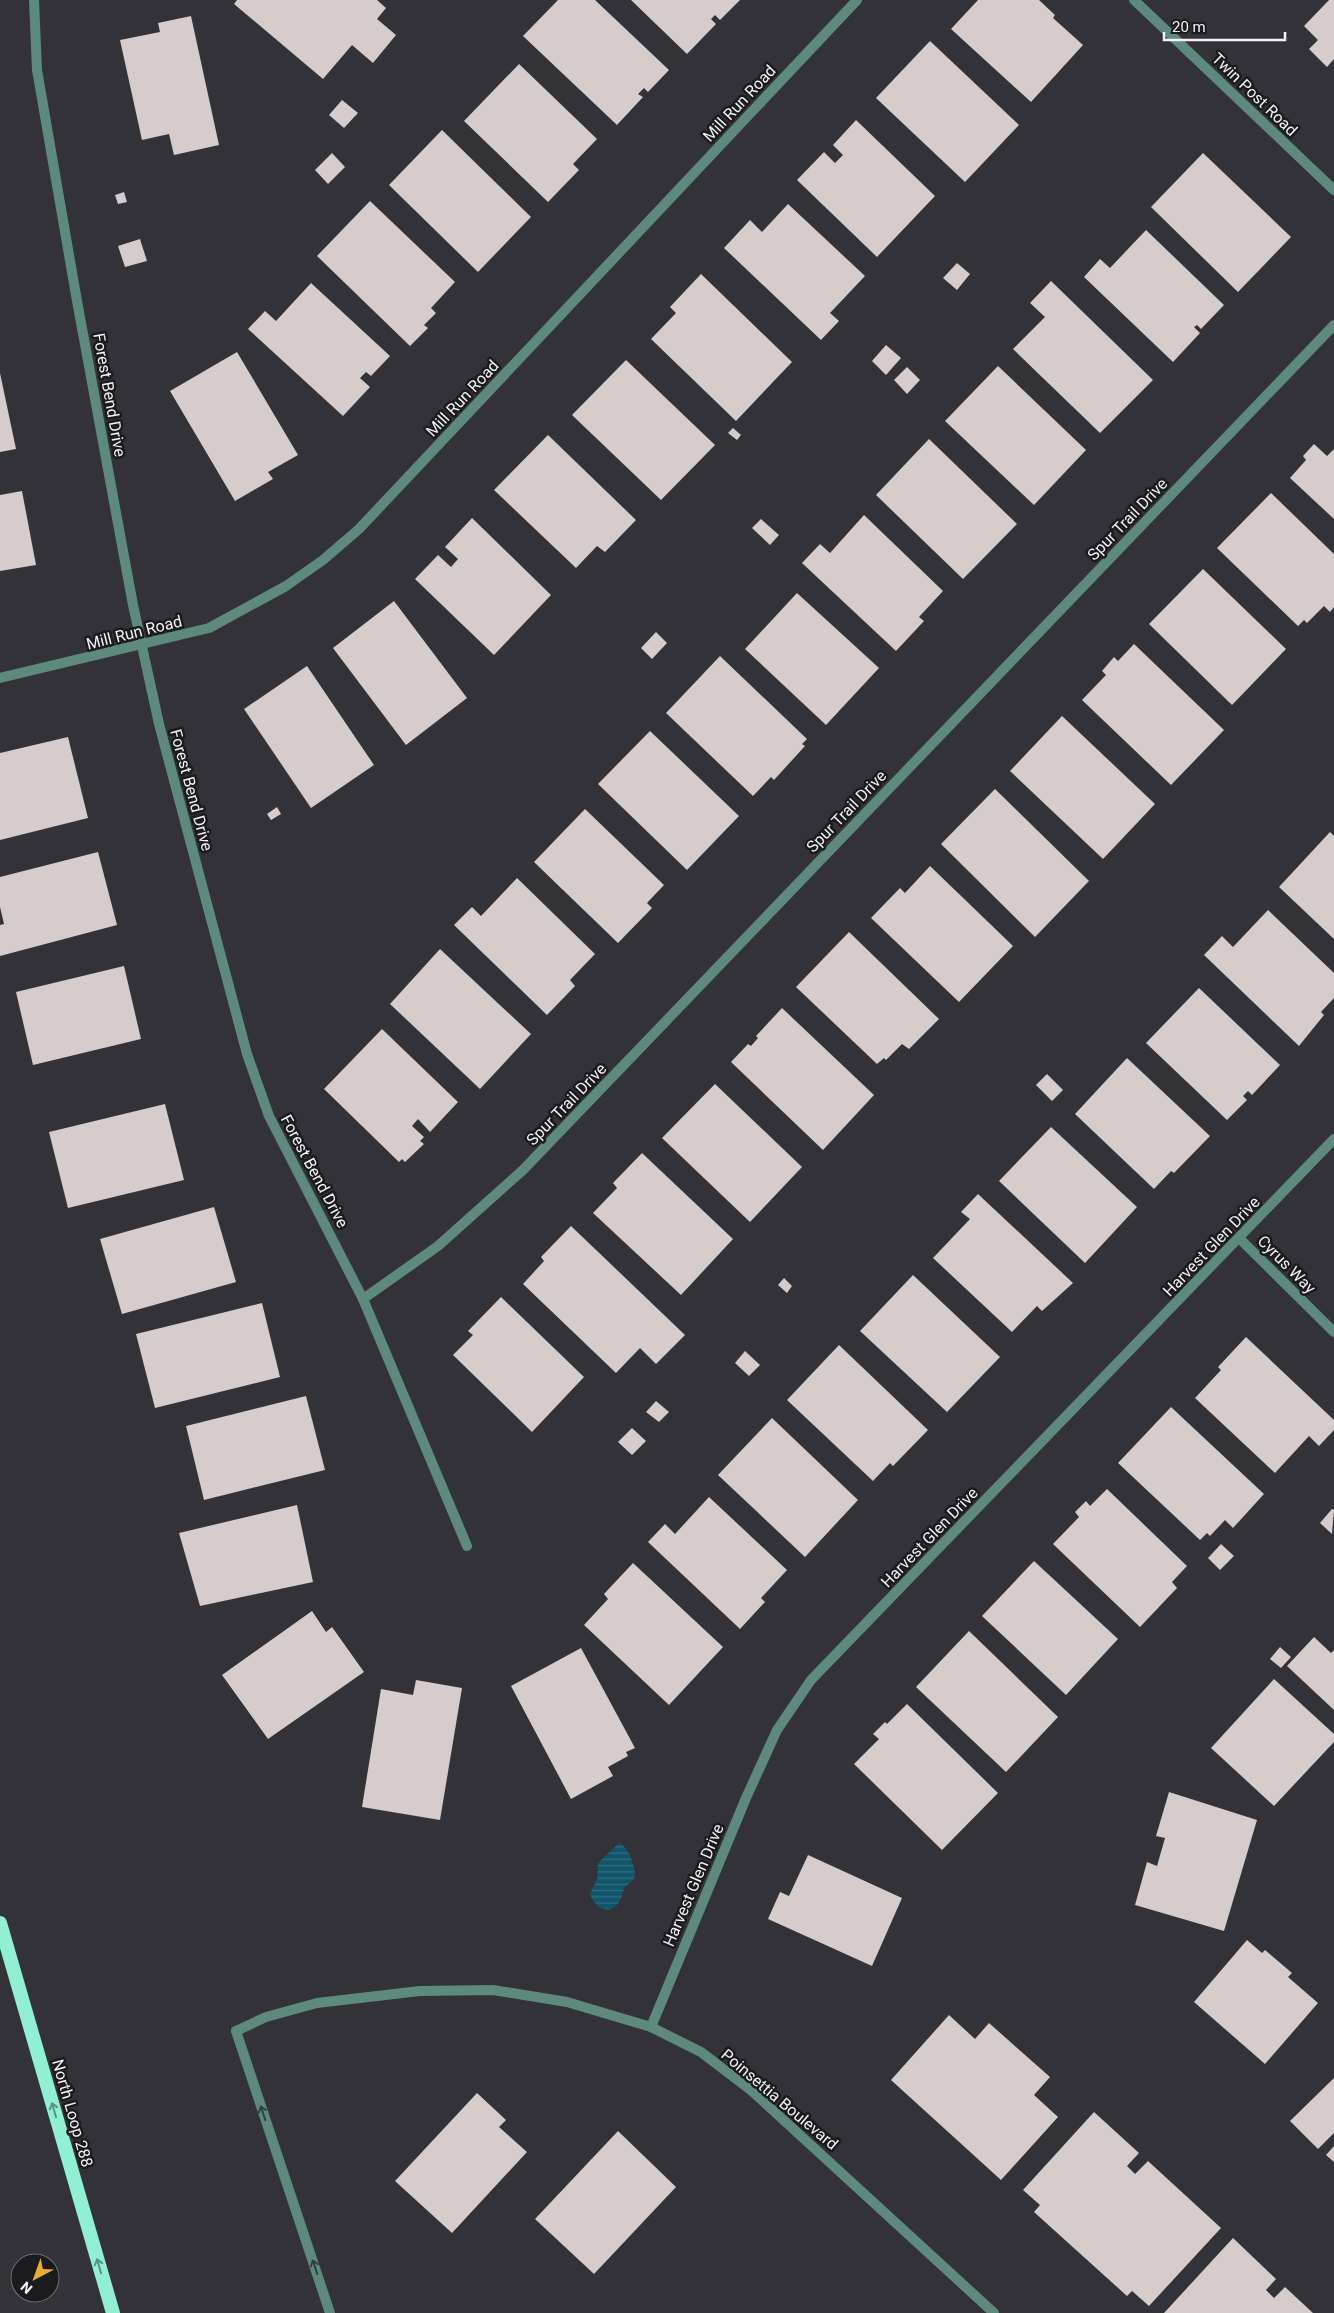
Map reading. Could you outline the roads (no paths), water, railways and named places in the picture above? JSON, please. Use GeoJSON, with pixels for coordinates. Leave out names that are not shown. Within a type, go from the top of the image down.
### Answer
{"type":"FeatureCollection","features":[{"type":"Feature","properties":{"kind":"highway","name":"North Loop 288"},"geometry":{"type":"LineString","coordinates":[[0,1923],[113,2313]]}},
{"type":"Feature","properties":{"kind":"street","name":"Forest Bend Drive"},"geometry":{"type":"LineString","coordinates":[[34,0],[37,70],[77,301],[142,646],[159,724],[246,1054],[269,1116],[363,1299],[467,1546]]}},
{"type":"Feature","properties":{"kind":"street","name":"Mill Run Road"},"geometry":{"type":"LineString","coordinates":[[0,678],[142,646],[209,628],[247,609],[316,566],[359,529],[857,0]]}},
{"type":"Feature","properties":{"kind":"street","name":"Twin Post Road"},"geometry":{"type":"LineString","coordinates":[[1134,0],[1334,190]]}},
{"type":"Feature","properties":{"kind":"street","name":"Spur Trail Drive"},"geometry":{"type":"LineString","coordinates":[[363,1299],[438,1246],[523,1170],[1334,325]]}},
{"type":"Feature","properties":{"kind":"street","name":"Harvest Glen Drive"},"geometry":{"type":"LineString","coordinates":[[651,2027],[766,1755],[778,1730],[812,1680],[1240,1239],[1334,1139]]}},
{"type":"Feature","properties":{"kind":"street","name":"Cyrus Way"},"geometry":{"type":"LineString","coordinates":[[1240,1239],[1334,1332]]}},
{"type":"Feature","properties":{"kind":"street","name":"Poinsettia Boulevard"},"geometry":{"type":"LineString","coordinates":[[330,2313],[236,2031],[266,2017],[317,2003],[420,1991],[493,1990],[567,2002],[651,2027],[701,2052],[752,2091],[994,2313]]}},
{"type":"Feature","properties":{"kind":"water"},"geometry":{"type":"Polygon","coordinates":[[[619,1843],[626,1848],[631,1857],[635,1877],[623,1890],[620,1901],[616,1906],[607,1910],[599,1907],[590,1894],[597,1879],[598,1863],[619,1843]]]}}]}
